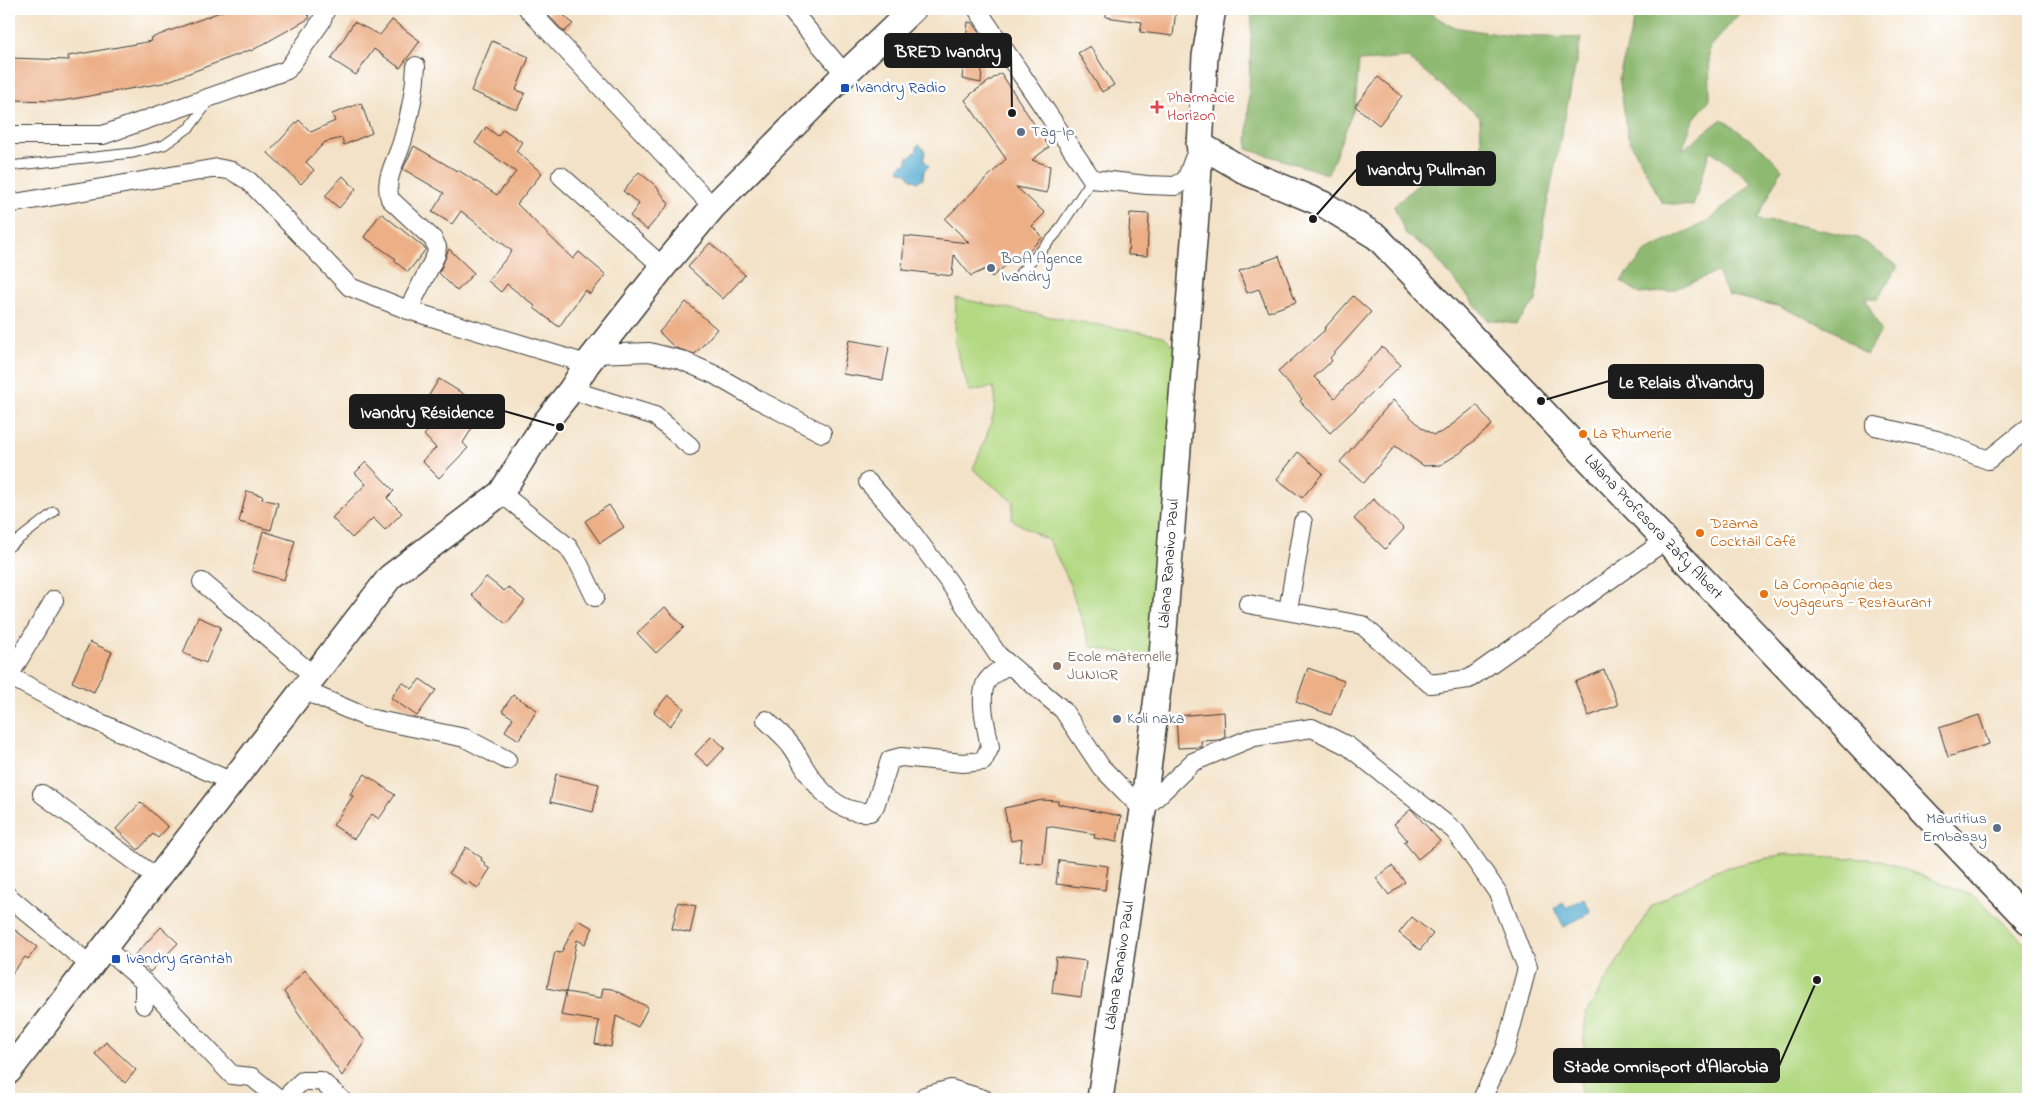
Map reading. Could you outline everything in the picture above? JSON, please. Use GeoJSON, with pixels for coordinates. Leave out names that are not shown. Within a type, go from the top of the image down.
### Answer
{"type":"FeatureCollection","features":[{"type":"Feature","properties":{"kind":"street"},"geometry":{"type":"LineString","coordinates":[[9,135],[103,135],[287,70],[321,22],[326,9]]}},
{"type":"Feature","properties":{"kind":"street"},"geometry":{"type":"LineString","coordinates":[[528,9],[713,207]]}},
{"type":"Feature","properties":{"kind":"street"},"geometry":{"type":"LineString","coordinates":[[790,9],[845,74]]}},
{"type":"Feature","properties":{"kind":"street"},"geometry":{"type":"LineString","coordinates":[[9,1071],[390,577],[501,493],[545,423],[571,390],[591,359],[713,207],[845,74],[913,9]]}},
{"type":"Feature","properties":{"kind":"street"},"geometry":{"type":"LineString","coordinates":[[977,9],[1092,179],[1175,186],[1186,180],[1199,144]]}},
{"type":"Feature","properties":{"kind":"street","name":"Làlana Ranaivo Paul"},"geometry":{"type":"LineString","coordinates":[[1100,1099],[1143,810],[1162,656],[1198,202],[1199,144],[1205,56],[1212,9]]}},
{"type":"Feature","properties":{"kind":"street"},"geometry":{"type":"LineString","coordinates":[[408,310],[436,255],[433,239],[390,199],[387,190],[388,181],[403,142],[416,88],[416,66]]}},
{"type":"Feature","properties":{"kind":"street","name":"Làlana Profesora Zafy Albert"},"geometry":{"type":"LineString","coordinates":[[1199,144],[1248,173],[1323,204],[1377,237],[2028,921]]}},
{"type":"Feature","properties":{"kind":"street"},"geometry":{"type":"LineString","coordinates":[[9,204],[218,168],[232,171],[249,181],[350,287],[408,310],[591,359],[649,352],[681,360],[715,375],[752,397],[822,433]]}},
{"type":"Feature","properties":{"kind":"street"},"geometry":{"type":"LineString","coordinates":[[560,176],[663,267]]}},
{"type":"Feature","properties":{"kind":"street"},"geometry":{"type":"LineString","coordinates":[[571,390],[655,416],[690,446]]}},
{"type":"Feature","properties":{"kind":"street"},"geometry":{"type":"LineString","coordinates":[[1875,426],[1937,440],[1988,460],[2028,428]]}},
{"type":"Feature","properties":{"kind":"street"},"geometry":{"type":"LineString","coordinates":[[868,482],[904,522],[949,582],[998,655],[1063,710],[1101,767],[1143,810],[1193,762],[1254,737],[1312,728],[1348,746],[1455,831],[1498,893],[1527,968],[1506,1047],[1482,1099]]}},
{"type":"Feature","properties":{"kind":"street"},"geometry":{"type":"LineString","coordinates":[[501,493],[568,547],[580,564],[595,598]]}},
{"type":"Feature","properties":{"kind":"street"},"geometry":{"type":"LineString","coordinates":[[1288,611],[1303,522]]}},
{"type":"Feature","properties":{"kind":"street"},"geometry":{"type":"LineString","coordinates":[[1248,604],[1362,625],[1430,684],[1469,679],[1666,540]]}},
{"type":"Feature","properties":{"kind":"street"},"geometry":{"type":"LineString","coordinates":[[202,582],[309,683],[368,718],[466,738],[507,760]]}},
{"type":"Feature","properties":{"kind":"street"},"geometry":{"type":"LineString","coordinates":[[54,600],[9,676],[87,717],[232,782]]}},
{"type":"Feature","properties":{"kind":"street"},"geometry":{"type":"LineString","coordinates":[[766,720],[791,745],[811,778],[837,804],[845,810],[870,812],[875,806],[890,760],[901,757],[963,763],[982,761],[990,747],[984,713],[984,687],[993,674],[1009,664]]}},
{"type":"Feature","properties":{"kind":"street"},"geometry":{"type":"LineString","coordinates":[[42,794],[157,878]]}},
{"type":"Feature","properties":{"kind":"street"},"geometry":{"type":"LineString","coordinates":[[9,897],[97,956],[144,982],[232,1075],[252,1077],[279,1099]]}},
{"type":"Feature","properties":{"kind":"street"},"geometry":{"type":"LineString","coordinates":[[144,982],[144,1005]]}},
{"type":"Feature","properties":{"kind":"street"},"geometry":{"type":"LineString","coordinates":[[284,1099],[302,1082],[321,1081],[341,1099]]}},
{"type":"Feature","properties":{"kind":"street"},"geometry":{"type":"LineString","coordinates":[[924,1099],[925,1096],[951,1089],[984,1099]]}},
{"type":"Feature","properties":{"kind":"lane"},"geometry":{"type":"LineString","coordinates":[[9,166],[133,153],[164,144],[190,127],[213,96]]}},
{"type":"Feature","properties":{"kind":"lane"},"geometry":{"type":"LineString","coordinates":[[1020,273],[1056,234],[1092,179]]}},
{"type":"Feature","properties":{"kind":"lane"},"geometry":{"type":"LineString","coordinates":[[9,547],[54,512]]}},
{"type":"Feature","properties":{"kind":"green space"},"geometry":{"type":"Polygon","coordinates":[[[1252,9],[1423,9],[1453,27],[1510,36],[1581,38],[1545,215],[1536,301],[1516,324],[1488,320],[1428,249],[1406,235],[1394,206],[1446,159],[1482,163],[1480,117],[1408,58],[1359,61],[1355,106],[1328,174],[1247,149],[1252,9]]]}},
{"type":"Feature","properties":{"kind":"green space"},"geometry":{"type":"Polygon","coordinates":[[[1637,9],[1743,9],[1709,49],[1710,99],[1693,120],[1682,150],[1722,119],[1764,150],[1782,169],[1757,220],[1793,224],[1858,238],[1898,266],[1878,298],[1865,298],[1881,331],[1866,355],[1830,328],[1777,306],[1728,295],[1717,272],[1670,291],[1640,294],[1621,281],[1646,251],[1708,221],[1753,182],[1710,150],[1693,206],[1662,203],[1628,137],[1619,77],[1637,9]]]}},
{"type":"Feature","properties":{"kind":"green space"},"geometry":{"type":"Polygon","coordinates":[[[956,298],[1051,317],[1164,336],[1175,348],[1155,659],[1091,647],[1067,577],[1049,541],[1012,520],[1013,502],[973,469],[993,416],[995,395],[993,387],[969,391],[955,344],[956,298]]]}},
{"type":"Feature","properties":{"kind":"green space"},"geometry":{"type":"Polygon","coordinates":[[[1785,854],[1881,860],[1976,897],[2028,946],[2028,1099],[1580,1099],[1586,1013],[1652,905],[1716,870],[1785,854]]]}},
{"type":"Feature","properties":{"kind":"water"},"geometry":{"type":"Polygon","coordinates":[[[920,145],[925,151],[924,160],[929,166],[924,171],[923,179],[918,182],[911,179],[907,173],[900,171],[899,168],[906,164],[908,156],[910,157],[917,150],[917,146],[920,145]]]}},
{"type":"Feature","properties":{"kind":"water"},"geometry":{"type":"Polygon","coordinates":[[[1584,898],[1591,912],[1564,927],[1554,908],[1563,903],[1566,908],[1584,898]]]}},
{"type":"Feature","properties":{"kind":"building"},"geometry":{"type":"Polygon","coordinates":[[[228,9],[305,9],[310,18],[251,51],[163,83],[61,101],[9,100],[9,58],[69,60],[68,56],[152,41],[151,38],[228,9]]]}},
{"type":"Feature","properties":{"kind":"building"},"geometry":{"type":"Polygon","coordinates":[[[554,9],[558,9],[573,24],[564,32],[548,15],[554,9]]]}},
{"type":"Feature","properties":{"kind":"building"},"geometry":{"type":"Polygon","coordinates":[[[1106,9],[1176,9],[1173,36],[1140,32],[1142,22],[1106,17],[1106,9]]]}},
{"type":"Feature","properties":{"kind":"building"},"geometry":{"type":"Polygon","coordinates":[[[392,20],[420,41],[400,68],[374,49],[356,75],[331,59],[354,22],[380,35],[392,20]]]}},
{"type":"Feature","properties":{"kind":"building"},"geometry":{"type":"Polygon","coordinates":[[[968,22],[973,23],[984,38],[981,83],[962,79],[968,22]]]}},
{"type":"Feature","properties":{"kind":"building"},"geometry":{"type":"Polygon","coordinates":[[[492,41],[529,57],[516,90],[525,93],[517,110],[471,91],[492,41]]]}},
{"type":"Feature","properties":{"kind":"building"},"geometry":{"type":"Polygon","coordinates":[[[1090,46],[1114,85],[1102,92],[1078,53],[1090,46]]]}},
{"type":"Feature","properties":{"kind":"building"},"geometry":{"type":"Polygon","coordinates":[[[1001,73],[1049,147],[1032,160],[1050,166],[1047,193],[1016,187],[1045,213],[1032,226],[1043,237],[1019,260],[1016,257],[992,277],[986,269],[971,276],[954,255],[952,276],[902,270],[904,236],[969,243],[945,219],[1006,159],[965,100],[1001,73]]]}},
{"type":"Feature","properties":{"kind":"building"},"geometry":{"type":"Polygon","coordinates":[[[1378,77],[1402,96],[1379,125],[1355,106],[1378,77]]]}},
{"type":"Feature","properties":{"kind":"building"},"geometry":{"type":"Polygon","coordinates":[[[361,103],[372,133],[344,145],[342,138],[325,142],[306,162],[314,170],[301,184],[268,153],[299,120],[311,132],[335,121],[332,114],[361,103]]]}},
{"type":"Feature","properties":{"kind":"building"},"geometry":{"type":"Polygon","coordinates":[[[486,127],[498,136],[503,129],[522,142],[516,151],[542,173],[517,204],[573,259],[579,252],[606,275],[590,294],[585,290],[559,327],[507,284],[501,292],[488,281],[512,251],[461,211],[452,224],[432,212],[444,193],[403,169],[414,146],[458,170],[497,195],[516,172],[475,143],[486,127]]]}},
{"type":"Feature","properties":{"kind":"building"},"geometry":{"type":"Polygon","coordinates":[[[639,172],[656,186],[669,204],[647,230],[630,216],[639,204],[623,191],[639,172]]]}},
{"type":"Feature","properties":{"kind":"building"},"geometry":{"type":"Polygon","coordinates":[[[343,176],[356,189],[339,208],[325,196],[343,176]]]}},
{"type":"Feature","properties":{"kind":"building"},"geometry":{"type":"Polygon","coordinates":[[[381,213],[426,249],[408,272],[394,261],[396,259],[364,237],[381,213]]]}},
{"type":"Feature","properties":{"kind":"building"},"geometry":{"type":"Polygon","coordinates":[[[1130,213],[1149,214],[1147,256],[1128,255],[1130,213]]]}},
{"type":"Feature","properties":{"kind":"building"},"geometry":{"type":"Polygon","coordinates":[[[710,243],[745,275],[723,299],[688,267],[710,243]]]}},
{"type":"Feature","properties":{"kind":"building"},"geometry":{"type":"Polygon","coordinates":[[[449,249],[474,273],[457,291],[439,273],[449,249]]]}},
{"type":"Feature","properties":{"kind":"building"},"geometry":{"type":"Polygon","coordinates":[[[1279,256],[1296,302],[1268,312],[1259,289],[1247,293],[1239,271],[1279,256]]]}},
{"type":"Feature","properties":{"kind":"building"},"geometry":{"type":"Polygon","coordinates":[[[1353,296],[1371,312],[1330,358],[1332,361],[1314,377],[1335,398],[1382,347],[1401,365],[1330,433],[1300,401],[1302,399],[1278,372],[1325,330],[1353,296]]]}},
{"type":"Feature","properties":{"kind":"building"},"geometry":{"type":"Polygon","coordinates":[[[686,302],[717,329],[695,354],[675,348],[659,332],[686,302]]]}},
{"type":"Feature","properties":{"kind":"building"},"geometry":{"type":"Polygon","coordinates":[[[849,340],[889,347],[883,380],[843,374],[849,340]]]}},
{"type":"Feature","properties":{"kind":"building"},"geometry":{"type":"Polygon","coordinates":[[[439,379],[485,407],[463,443],[468,448],[439,478],[422,461],[436,448],[424,435],[445,414],[425,402],[439,379]]]}},
{"type":"Feature","properties":{"kind":"building"},"geometry":{"type":"Polygon","coordinates":[[[1393,400],[1422,428],[1434,435],[1444,431],[1477,405],[1492,425],[1460,453],[1440,465],[1424,466],[1395,446],[1364,483],[1340,462],[1393,400]]]}},
{"type":"Feature","properties":{"kind":"building"},"geometry":{"type":"Polygon","coordinates":[[[1298,452],[1323,473],[1302,498],[1277,479],[1298,452]]]}},
{"type":"Feature","properties":{"kind":"building"},"geometry":{"type":"Polygon","coordinates":[[[366,462],[394,491],[387,498],[402,513],[385,530],[373,518],[352,538],[332,518],[366,484],[355,473],[366,462]]]}},
{"type":"Feature","properties":{"kind":"building"},"geometry":{"type":"Polygon","coordinates":[[[247,491],[263,496],[262,499],[278,503],[271,530],[239,522],[247,491]]]}},
{"type":"Feature","properties":{"kind":"building"},"geometry":{"type":"Polygon","coordinates":[[[1373,499],[1404,529],[1385,549],[1354,519],[1373,499]]]}},
{"type":"Feature","properties":{"kind":"building"},"geometry":{"type":"Polygon","coordinates":[[[609,505],[624,527],[600,543],[585,521],[609,505]]]}},
{"type":"Feature","properties":{"kind":"building"},"geometry":{"type":"Polygon","coordinates":[[[263,531],[295,541],[284,580],[252,571],[263,531]]]}},
{"type":"Feature","properties":{"kind":"building"},"geometry":{"type":"Polygon","coordinates":[[[486,577],[504,591],[508,587],[525,601],[506,624],[471,595],[486,577]]]}},
{"type":"Feature","properties":{"kind":"building"},"geometry":{"type":"Polygon","coordinates":[[[665,607],[684,627],[656,653],[637,633],[665,607]]]}},
{"type":"Feature","properties":{"kind":"building"},"geometry":{"type":"Polygon","coordinates":[[[198,617],[221,627],[206,663],[183,653],[198,617]]]}},
{"type":"Feature","properties":{"kind":"building"},"geometry":{"type":"Polygon","coordinates":[[[90,642],[112,652],[94,692],[72,682],[90,642]]]}},
{"type":"Feature","properties":{"kind":"building"},"geometry":{"type":"Polygon","coordinates":[[[1308,668],[1344,681],[1331,715],[1296,702],[1308,668]]]}},
{"type":"Feature","properties":{"kind":"building"},"geometry":{"type":"Polygon","coordinates":[[[1604,670],[1618,705],[1589,716],[1575,682],[1604,670]]]}},
{"type":"Feature","properties":{"kind":"building"},"geometry":{"type":"Polygon","coordinates":[[[420,679],[436,690],[417,716],[391,698],[402,682],[412,689],[420,679]]]}},
{"type":"Feature","properties":{"kind":"building"},"geometry":{"type":"Polygon","coordinates":[[[513,695],[537,710],[519,740],[505,731],[513,718],[502,711],[513,695]]]}},
{"type":"Feature","properties":{"kind":"building"},"geometry":{"type":"Polygon","coordinates":[[[668,695],[684,708],[670,726],[654,712],[668,695]]]}},
{"type":"Feature","properties":{"kind":"building"},"geometry":{"type":"Polygon","coordinates":[[[1224,712],[1225,737],[1220,740],[1201,741],[1202,747],[1178,748],[1176,716],[1224,712]]]}},
{"type":"Feature","properties":{"kind":"building"},"geometry":{"type":"Polygon","coordinates":[[[1979,715],[1989,744],[1948,757],[1939,728],[1979,715]]]}},
{"type":"Feature","properties":{"kind":"building"},"geometry":{"type":"Polygon","coordinates":[[[712,736],[725,748],[708,766],[695,754],[712,736]]]}},
{"type":"Feature","properties":{"kind":"building"},"geometry":{"type":"Polygon","coordinates":[[[365,774],[395,795],[379,819],[372,814],[354,839],[333,825],[353,796],[350,794],[365,774]]]}},
{"type":"Feature","properties":{"kind":"building"},"geometry":{"type":"Polygon","coordinates":[[[556,774],[599,784],[593,812],[550,802],[556,774]]]}},
{"type":"Feature","properties":{"kind":"building"},"geometry":{"type":"Polygon","coordinates":[[[1042,800],[1058,801],[1058,804],[1121,816],[1117,842],[1094,838],[1095,834],[1047,826],[1043,864],[1019,862],[1022,839],[1011,841],[1004,808],[1042,800]]]}},
{"type":"Feature","properties":{"kind":"building"},"geometry":{"type":"Polygon","coordinates":[[[141,802],[168,827],[158,838],[153,834],[138,850],[116,829],[141,802]]]}},
{"type":"Feature","properties":{"kind":"building"},"geometry":{"type":"Polygon","coordinates":[[[1411,809],[1440,841],[1418,859],[1404,842],[1407,840],[1394,824],[1411,809]]]}},
{"type":"Feature","properties":{"kind":"building"},"geometry":{"type":"Polygon","coordinates":[[[466,847],[482,858],[481,860],[485,863],[484,865],[490,869],[478,888],[468,882],[466,884],[449,873],[466,847]]]}},
{"type":"Feature","properties":{"kind":"building"},"geometry":{"type":"Polygon","coordinates":[[[1059,860],[1108,866],[1105,890],[1056,884],[1059,860]]]}},
{"type":"Feature","properties":{"kind":"building"},"geometry":{"type":"Polygon","coordinates":[[[1392,866],[1405,882],[1389,895],[1376,878],[1392,866]]]}},
{"type":"Feature","properties":{"kind":"building"},"geometry":{"type":"Polygon","coordinates":[[[678,902],[696,906],[690,933],[672,929],[678,902]]]}},
{"type":"Feature","properties":{"kind":"building"},"geometry":{"type":"Polygon","coordinates":[[[1412,917],[1433,934],[1420,950],[1399,933],[1412,917]]]}},
{"type":"Feature","properties":{"kind":"building"},"geometry":{"type":"Polygon","coordinates":[[[578,920],[593,928],[585,944],[577,940],[566,992],[547,988],[555,952],[561,953],[578,920]]]}},
{"type":"Feature","properties":{"kind":"building"},"geometry":{"type":"Polygon","coordinates":[[[161,927],[178,943],[150,972],[134,956],[161,927]]]}},
{"type":"Feature","properties":{"kind":"building"},"geometry":{"type":"Polygon","coordinates":[[[15,930],[37,947],[28,959],[25,957],[9,977],[9,939],[15,930]]]}},
{"type":"Feature","properties":{"kind":"building"},"geometry":{"type":"Polygon","coordinates":[[[1056,957],[1086,961],[1081,997],[1052,993],[1056,957]]]}},
{"type":"Feature","properties":{"kind":"building"},"geometry":{"type":"Polygon","coordinates":[[[305,970],[365,1041],[342,1076],[284,992],[305,970]]]}},
{"type":"Feature","properties":{"kind":"building"},"geometry":{"type":"Polygon","coordinates":[[[603,988],[612,989],[648,1007],[638,1027],[616,1016],[611,1047],[595,1044],[599,1021],[561,1015],[566,992],[601,998],[603,988]]]}},
{"type":"Feature","properties":{"kind":"building"},"geometry":{"type":"Polygon","coordinates":[[[106,1042],[136,1070],[125,1083],[95,1054],[106,1042]]]}},
{"type":"Feature","properties":{"kind":"place","name":"Ivandry Radio"},"geometry":{"type":"Point","coordinates":[845,88]}},
{"type":"Feature","properties":{"kind":"place","name":"Pharmacie Horizon"},"geometry":{"type":"Point","coordinates":[1157,107]}},
{"type":"Feature","properties":{"kind":"place","name":"BRED Ivandry"},"geometry":{"type":"Point","coordinates":[1012,113]}},
{"type":"Feature","properties":{"kind":"place","name":"Tag-Ip"},"geometry":{"type":"Point","coordinates":[1021,132]}},
{"type":"Feature","properties":{"kind":"place","name":"Ivandry Pullman"},"geometry":{"type":"Point","coordinates":[1313,219]}},
{"type":"Feature","properties":{"kind":"place","name":"BOA Agence Ivandry"},"geometry":{"type":"Point","coordinates":[991,268]}},
{"type":"Feature","properties":{"kind":"place","name":"Le Relais d'Ivandry"},"geometry":{"type":"Point","coordinates":[1541,401]}},
{"type":"Feature","properties":{"kind":"place","name":"Ivandry Résidence"},"geometry":{"type":"Point","coordinates":[560,427]}},
{"type":"Feature","properties":{"kind":"place","name":"La Rhumerie"},"geometry":{"type":"Point","coordinates":[1583,434]}},
{"type":"Feature","properties":{"kind":"place","name":"Dzama Cocktail Café"},"geometry":{"type":"Point","coordinates":[1700,533]}},
{"type":"Feature","properties":{"kind":"place","name":"La Compagnie des Voyageurs - Restaurant"},"geometry":{"type":"Point","coordinates":[1764,594]}},
{"type":"Feature","properties":{"kind":"place","name":"Ecole maternelle JUNIOR"},"geometry":{"type":"Point","coordinates":[1057,666]}},
{"type":"Feature","properties":{"kind":"place","name":"Koli naka"},"geometry":{"type":"Point","coordinates":[1117,719]}},
{"type":"Feature","properties":{"kind":"place","name":"Mauritius Embassy"},"geometry":{"type":"Point","coordinates":[1997,828]}},
{"type":"Feature","properties":{"kind":"place","name":"Ivandry Grantah"},"geometry":{"type":"Point","coordinates":[116,959]}},
{"type":"Feature","properties":{"kind":"place","name":"Stade Omnisport d'Alarobia"},"geometry":{"type":"Point","coordinates":[1817,980]}}]}
